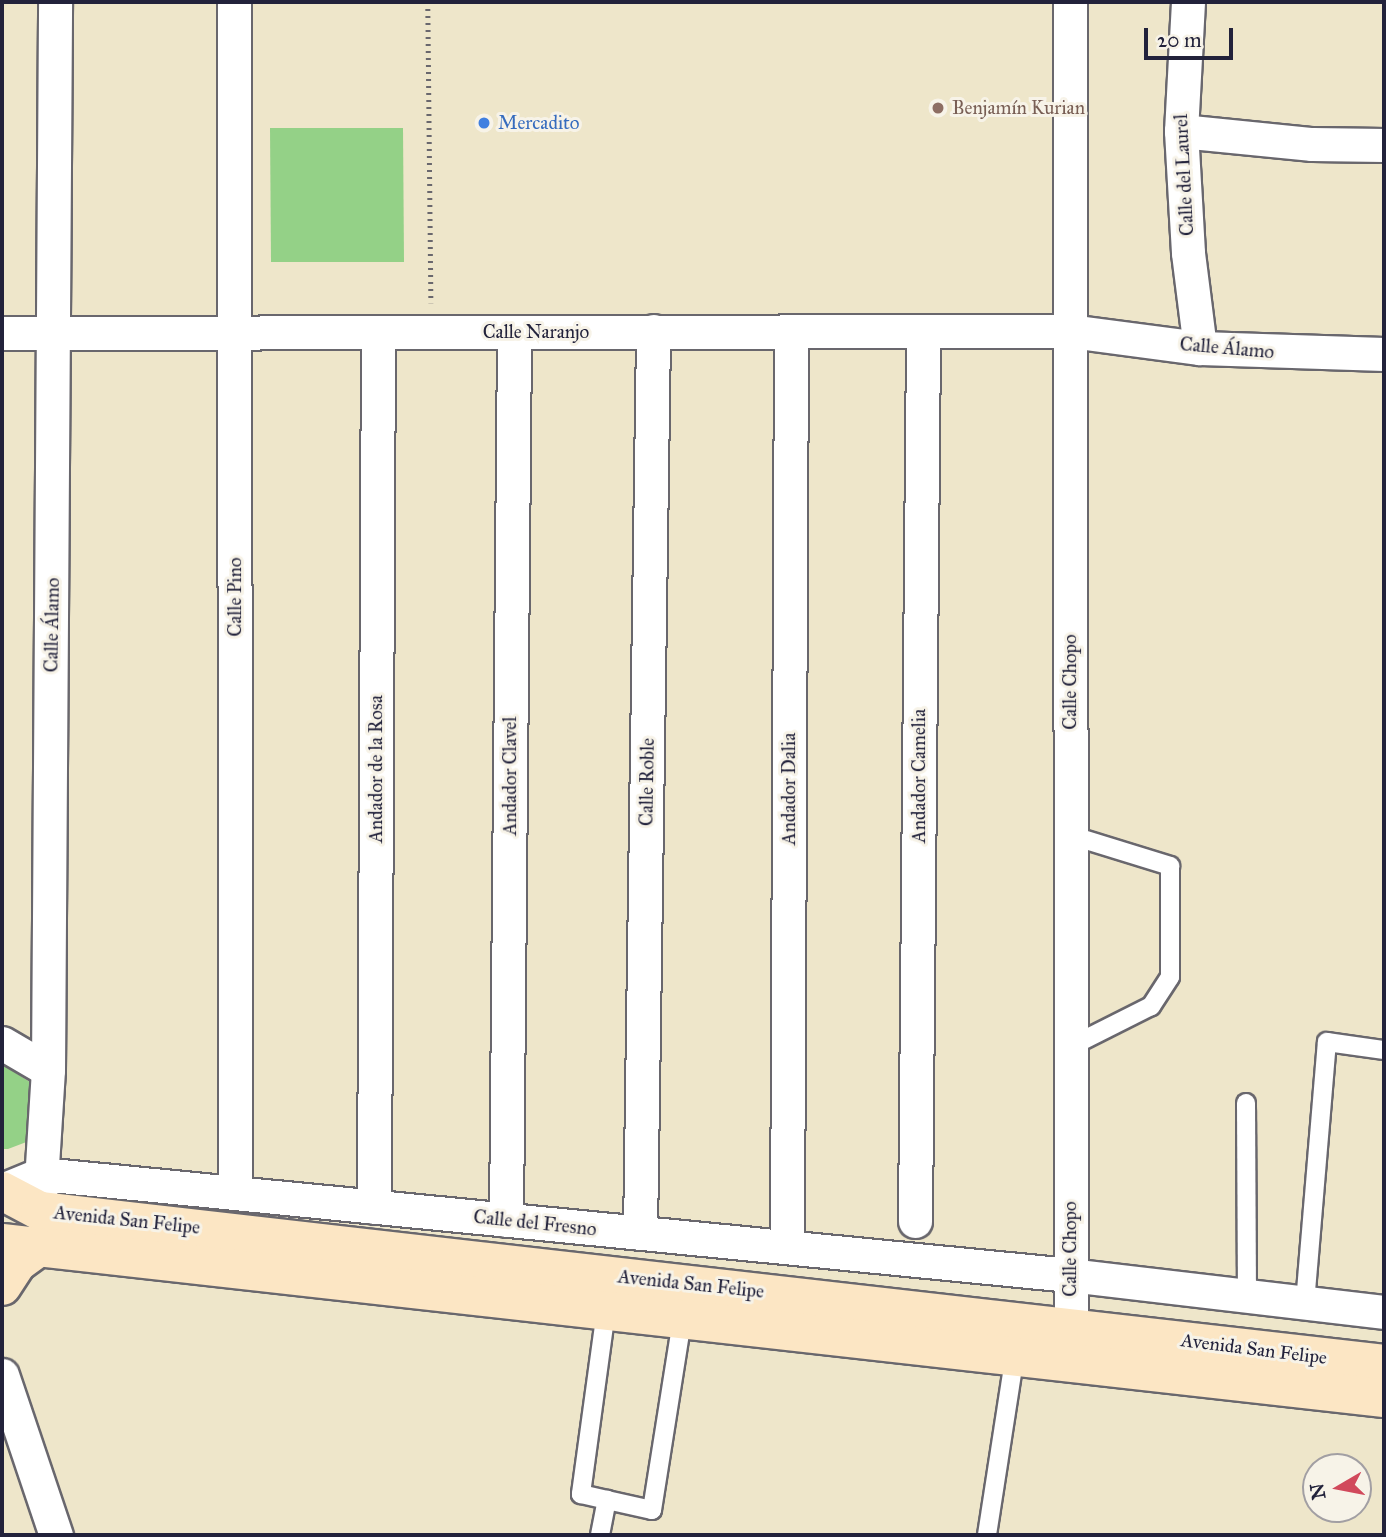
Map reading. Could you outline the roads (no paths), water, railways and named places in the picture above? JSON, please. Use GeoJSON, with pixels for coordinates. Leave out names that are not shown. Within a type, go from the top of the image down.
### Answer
{"type":"FeatureCollection","features":[{"type":"Feature","properties":{"kind":"main road","name":"Avenida San Felipe"},"geometry":{"type":"LineString","coordinates":[[2,1190],[40,1192],[1071,1345],[1384,1398]]}},
{"type":"Feature","properties":{"kind":"main road","name":"Avenida San Felipe"},"geometry":{"type":"LineString","coordinates":[[20,1246],[1015,1355],[1071,1345],[1384,1364]]}},
{"type":"Feature","properties":{"kind":"main road"},"geometry":{"type":"LineString","coordinates":[[2,1286],[17,1263],[20,1246]]}},
{"type":"Feature","properties":{"kind":"street","name":"Calle Álamo"},"geometry":{"type":"LineString","coordinates":[[20,1246],[40,1192],[48,1070],[55,2]]}},
{"type":"Feature","properties":{"kind":"street","name":"Calle Pino"},"geometry":{"type":"LineString","coordinates":[[234,2],[235,1193]]}},
{"type":"Feature","properties":{"kind":"street","name":"Calle Chopo"},"geometry":{"type":"LineString","coordinates":[[1070,2],[1071,1345]]}},
{"type":"Feature","properties":{"kind":"street","name":"Calle del Laurel"},"geometry":{"type":"LineString","coordinates":[[1188,2],[1181,131],[1188,253],[1200,348]]}},
{"type":"Feature","properties":{"kind":"street"},"geometry":{"type":"LineString","coordinates":[[1181,131],[1384,145]]}},
{"type":"Feature","properties":{"kind":"street","name":"Calle Roble"},"geometry":{"type":"LineString","coordinates":[[640,1233],[653,331]]}},
{"type":"Feature","properties":{"kind":"street","name":"Andador Dalia"},"geometry":{"type":"LineString","coordinates":[[787,1247],[791,331]]}},
{"type":"Feature","properties":{"kind":"street","name":"Andador Camelia"},"geometry":{"type":"LineString","coordinates":[[915,1221],[923,331]]}},
{"type":"Feature","properties":{"kind":"street","name":"Calle Álamo"},"geometry":{"type":"LineString","coordinates":[[1070,331],[1200,348],[1384,354]]}},
{"type":"Feature","properties":{"kind":"street","name":"Calle Naranjo"},"geometry":{"type":"LineString","coordinates":[[2,333],[1070,331]]}},
{"type":"Feature","properties":{"kind":"street","name":"Andador de la Rosa"},"geometry":{"type":"LineString","coordinates":[[374,1207],[378,332]]}},
{"type":"Feature","properties":{"kind":"street","name":"Andador Clavel"},"geometry":{"type":"LineString","coordinates":[[506,1220],[514,332]]}},
{"type":"Feature","properties":{"kind":"street"},"geometry":{"type":"LineString","coordinates":[[2,1043],[48,1070]]}},
{"type":"Feature","properties":{"kind":"street","name":"Calle del Fresno"},"geometry":{"type":"LineString","coordinates":[[40,1192],[235,1193],[1070,1275]]}},
{"type":"Feature","properties":{"kind":"street"},"geometry":{"type":"LineString","coordinates":[[1070,1275],[1384,1312]]}},
{"type":"Feature","properties":{"kind":"street"},"geometry":{"type":"LineString","coordinates":[[2,1374],[56,1535]]}},
{"type":"Feature","properties":{"kind":"lane"},"geometry":{"type":"LineString","coordinates":[[1070,835],[1170,866],[1170,977],[1151,1006],[1070,1047]]}},
{"type":"Feature","properties":{"kind":"lane"},"geometry":{"type":"LineString","coordinates":[[1305,1303],[1327,1042],[1384,1050]]}},
{"type":"Feature","properties":{"kind":"lane"},"geometry":{"type":"LineString","coordinates":[[1246,1103],[1247,1296]]}},
{"type":"Feature","properties":{"kind":"lane"},"geometry":{"type":"LineString","coordinates":[[606,1311],[580,1494],[652,1510],[682,1320]]}},
{"type":"Feature","properties":{"kind":"lane"},"geometry":{"type":"LineString","coordinates":[[987,1535],[1015,1355]]}},
{"type":"Feature","properties":{"kind":"lane"},"geometry":{"type":"LineString","coordinates":[[600,1535],[607,1500]]}},
{"type":"Feature","properties":{"kind":"place","name":"Benjamín Kurian"},"geometry":{"type":"Point","coordinates":[938,108]}},
{"type":"Feature","properties":{"kind":"place","name":"Mercadito"},"geometry":{"type":"Point","coordinates":[484,123]}}]}
